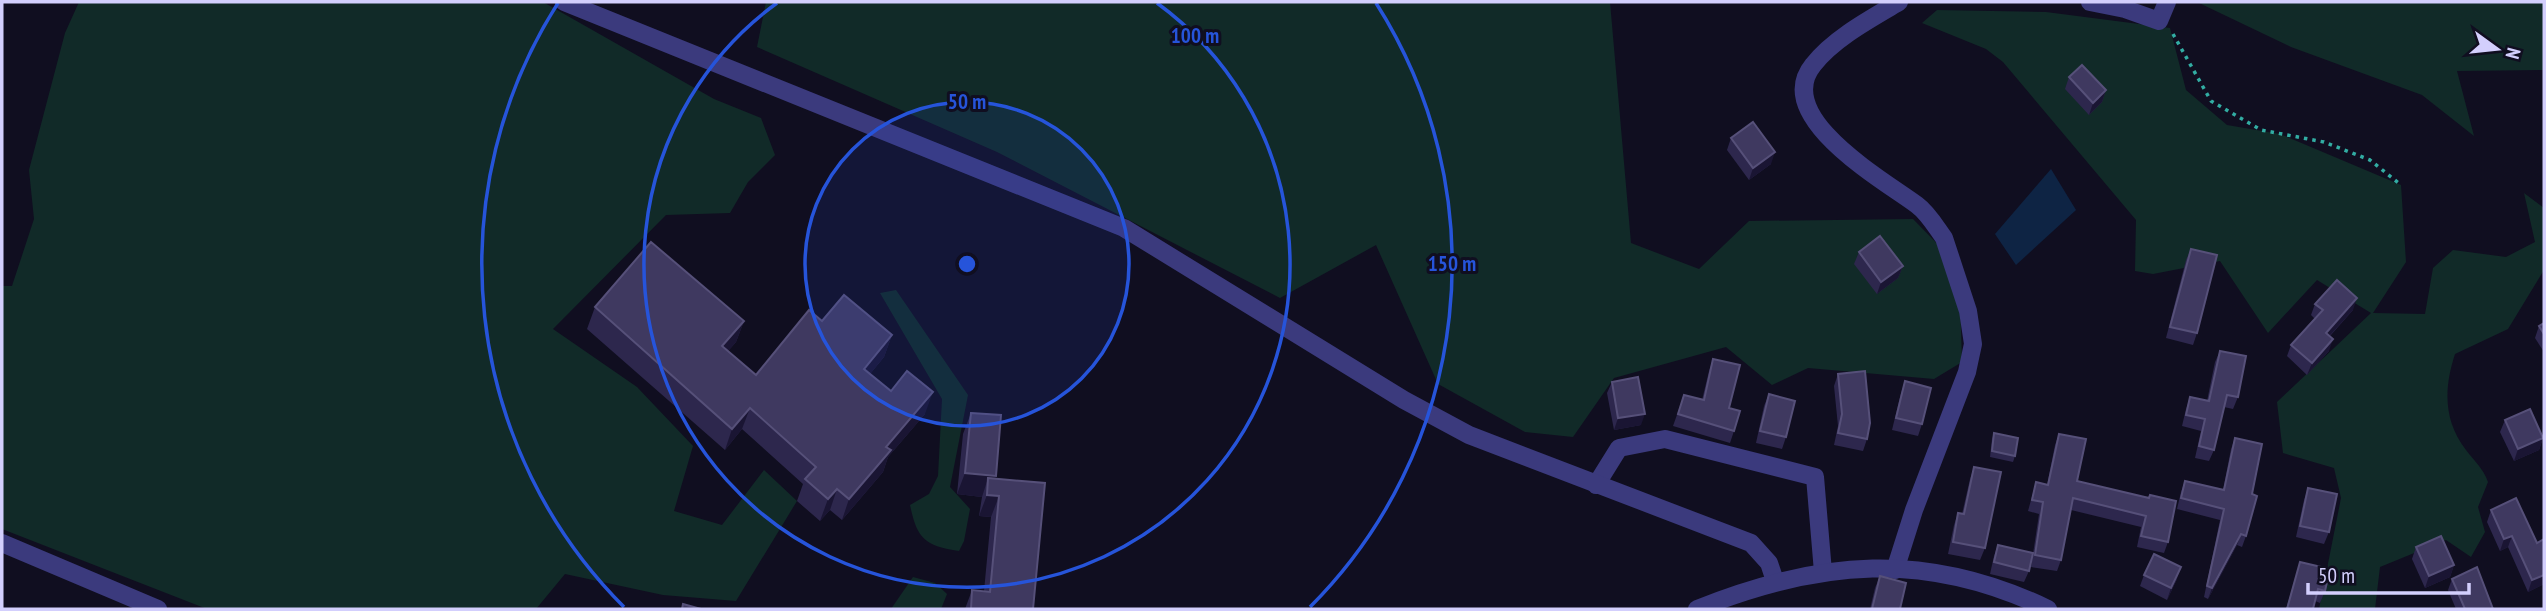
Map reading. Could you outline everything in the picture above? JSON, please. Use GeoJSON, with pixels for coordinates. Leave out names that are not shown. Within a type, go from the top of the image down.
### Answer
{"type":"FeatureCollection","features":[{"type":"Feature","properties":{"kind":"street"},"geometry":{"type":"LineString","coordinates":[[565,2],[1124,228],[1404,400],[1469,435],[1751,543],[1769,563],[1775,581]]}},
{"type":"Feature","properties":{"kind":"street"},"geometry":{"type":"LineString","coordinates":[[1895,569],[1914,510],[1967,372],[1972,344],[1968,311],[1944,238],[1937,228],[1920,206],[1888,187],[1838,147],[1811,114],[1803,96],[1812,66],[1850,31],[1899,2]]}},
{"type":"Feature","properties":{"kind":"street"},"geometry":{"type":"LineString","coordinates":[[2090,2],[2125,9],[2159,21],[2167,2]]}},
{"type":"Feature","properties":{"kind":"street"},"geometry":{"type":"LineString","coordinates":[[1596,485],[1619,448],[1665,439],[1815,477],[1823,572]]}},
{"type":"Feature","properties":{"kind":"street"},"geometry":{"type":"LineString","coordinates":[[2,543],[158,609]]}},
{"type":"Feature","properties":{"kind":"street"},"geometry":{"type":"LineString","coordinates":[[1697,609],[1727,603],[1775,581],[1823,572],[1895,569],[1973,581],[2048,609]]}},
{"type":"Feature","properties":{"kind":"path"},"geometry":{"type":"LineString","coordinates":[[2159,21],[2170,28],[2211,101],[2261,130],[2324,142],[2370,160],[2401,185]]}},
{"type":"Feature","properties":{"kind":"green space"},"geometry":{"type":"Polygon","coordinates":[[[79,2],[543,2],[714,99],[761,118],[775,155],[748,182],[730,213],[666,215],[553,329],[637,387],[693,446],[674,511],[722,525],[764,470],[797,501],[736,601],[663,595],[565,574],[536,609],[207,609],[2,529],[2,286],[12,286],[34,219],[29,170],[65,33],[79,2]]]}},
{"type":"Feature","properties":{"kind":"green space"},"geometry":{"type":"Polygon","coordinates":[[[766,2],[1610,2],[1631,243],[1699,269],[1749,221],[1913,219],[1959,266],[1962,362],[1934,379],[1808,368],[1772,385],[1726,347],[1614,378],[1573,437],[1525,432],[1438,384],[1376,245],[1280,298],[997,152],[757,47],[766,2]]]}},
{"type":"Feature","properties":{"kind":"green space"},"geometry":{"type":"Polygon","coordinates":[[[2197,2],[2544,2],[2544,70],[2457,71],[2474,136],[2422,95],[2291,47],[2197,2]]]}},
{"type":"Feature","properties":{"kind":"green space"},"geometry":{"type":"Polygon","coordinates":[[[1937,10],[2046,12],[2170,28],[2186,90],[2227,125],[2280,134],[2401,185],[2406,262],[2373,313],[2425,314],[2433,268],[2453,250],[2506,257],[2535,242],[2524,193],[2544,208],[2544,270],[2508,329],[2455,354],[2451,367],[2448,404],[2453,427],[2458,439],[2488,482],[2478,507],[2485,532],[2471,557],[2446,540],[2380,567],[2375,609],[2319,609],[2341,498],[2334,468],[2283,453],[2277,402],[2371,313],[2317,280],[2268,333],[2220,261],[2153,274],[2135,271],[2136,220],[2003,62],[1986,49],[1922,23],[1937,10]]]}},
{"type":"Feature","properties":{"kind":"green space"},"geometry":{"type":"Polygon","coordinates":[[[896,290],[968,395],[950,487],[970,509],[964,541],[959,551],[938,546],[924,538],[919,533],[910,505],[929,494],[938,476],[942,399],[880,293],[896,290]]]}},
{"type":"Feature","properties":{"kind":"green space"},"geometry":{"type":"Polygon","coordinates":[[[913,577],[935,583],[947,594],[941,609],[891,609],[913,577]]]}},
{"type":"Feature","properties":{"kind":"water"},"geometry":{"type":"Polygon","coordinates":[[[2051,169],[2076,210],[2016,265],[1995,234],[2051,169]]]}},
{"type":"Feature","properties":{"kind":"building"},"geometry":{"type":"Polygon","coordinates":[[[2082,65],[2106,90],[2093,103],[2069,77],[2082,65]]]}},
{"type":"Feature","properties":{"kind":"building"},"geometry":{"type":"Polygon","coordinates":[[[1753,122],[1775,152],[1753,168],[1731,138],[1753,122]]]}},
{"type":"Feature","properties":{"kind":"building"},"geometry":{"type":"Polygon","coordinates":[[[1880,236],[1903,266],[1881,282],[1859,252],[1880,236]]]}},
{"type":"Feature","properties":{"kind":"building"},"geometry":{"type":"Polygon","coordinates":[[[651,242],[744,321],[722,346],[756,375],[809,310],[822,321],[844,295],[892,335],[864,369],[891,391],[907,371],[933,392],[886,447],[891,450],[849,499],[837,489],[828,499],[805,479],[816,467],[750,408],[732,429],[595,307],[651,242]]]}},
{"type":"Feature","properties":{"kind":"building"},"geometry":{"type":"Polygon","coordinates":[[[2191,249],[2217,255],[2197,333],[2170,327],[2191,249]]]}},
{"type":"Feature","properties":{"kind":"building"},"geometry":{"type":"Polygon","coordinates":[[[2337,280],[2357,298],[2326,333],[2333,339],[2312,363],[2291,345],[2323,310],[2315,304],[2337,280]]]}},
{"type":"Feature","properties":{"kind":"building"},"geometry":{"type":"Polygon","coordinates":[[[2220,351],[2246,356],[2238,397],[2227,395],[2214,450],[2199,446],[2205,419],[2186,415],[2190,397],[2209,401],[2220,351]]]}},
{"type":"Feature","properties":{"kind":"building"},"geometry":{"type":"Polygon","coordinates":[[[1713,359],[1740,365],[1729,408],[1740,411],[1734,431],[1678,414],[1684,395],[1704,400],[1713,359]]]}},
{"type":"Feature","properties":{"kind":"building"},"geometry":{"type":"Polygon","coordinates":[[[1865,371],[1870,423],[1867,439],[1838,433],[1842,414],[1838,374],[1865,371]]]}},
{"type":"Feature","properties":{"kind":"building"},"geometry":{"type":"Polygon","coordinates":[[[1638,377],[1645,414],[1618,418],[1612,382],[1638,377]]]}},
{"type":"Feature","properties":{"kind":"building"},"geometry":{"type":"Polygon","coordinates":[[[1905,381],[1931,388],[1922,424],[1896,418],[1905,381]]]}},
{"type":"Feature","properties":{"kind":"building"},"geometry":{"type":"Polygon","coordinates":[[[1769,394],[1795,401],[1786,437],[1760,431],[1769,394]]]}},
{"type":"Feature","properties":{"kind":"building"},"geometry":{"type":"Polygon","coordinates":[[[2530,409],[2543,438],[2518,449],[2505,420],[2530,409]]]}},
{"type":"Feature","properties":{"kind":"building"},"geometry":{"type":"Polygon","coordinates":[[[971,413],[1001,415],[996,476],[965,473],[971,413]]]}},
{"type":"Feature","properties":{"kind":"building"},"geometry":{"type":"Polygon","coordinates":[[[1994,433],[2018,438],[2015,456],[1992,451],[1994,433]]]}},
{"type":"Feature","properties":{"kind":"building"},"geometry":{"type":"Polygon","coordinates":[[[2059,434],[2086,439],[2077,481],[2149,498],[2150,495],[2176,501],[2168,542],[2141,536],[2146,516],[2073,498],[2061,560],[2035,555],[2043,502],[2032,500],[2036,482],[2048,485],[2059,434]]]}},
{"type":"Feature","properties":{"kind":"building"},"geometry":{"type":"Polygon","coordinates":[[[2235,438],[2262,444],[2252,494],[2257,496],[2246,536],[2241,534],[2212,588],[2207,586],[2224,509],[2181,498],[2185,481],[2224,490],[2235,438]]]}},
{"type":"Feature","properties":{"kind":"building"},"geometry":{"type":"Polygon","coordinates":[[[1974,467],[2001,472],[1985,548],[1953,542],[1958,513],[1964,514],[1974,467]]]}},
{"type":"Feature","properties":{"kind":"building"},"geometry":{"type":"Polygon","coordinates":[[[988,478],[1045,483],[1033,609],[971,609],[972,590],[990,592],[999,496],[987,495],[988,478]]]}},
{"type":"Feature","properties":{"kind":"building"},"geometry":{"type":"Polygon","coordinates":[[[2308,488],[2337,494],[2329,532],[2300,526],[2308,488]]]}},
{"type":"Feature","properties":{"kind":"building"},"geometry":{"type":"Polygon","coordinates":[[[2516,498],[2537,543],[2544,539],[2544,575],[2532,580],[2512,536],[2504,539],[2491,510],[2516,498]]]}},
{"type":"Feature","properties":{"kind":"building"},"geometry":{"type":"Polygon","coordinates":[[[2441,536],[2454,565],[2429,576],[2416,547],[2441,536]]]}},
{"type":"Feature","properties":{"kind":"building"},"geometry":{"type":"Polygon","coordinates":[[[1998,545],[2033,553],[2029,571],[1994,562],[1998,545]]]}},
{"type":"Feature","properties":{"kind":"building"},"geometry":{"type":"Polygon","coordinates":[[[2154,554],[2181,567],[2171,588],[2144,575],[2154,554]]]}},
{"type":"Feature","properties":{"kind":"building"},"geometry":{"type":"Polygon","coordinates":[[[2300,562],[2330,569],[2325,591],[2318,589],[2313,609],[2287,609],[2300,562]]]}},
{"type":"Feature","properties":{"kind":"building"},"geometry":{"type":"Polygon","coordinates":[[[2477,567],[2493,609],[2465,609],[2452,579],[2477,567]]]}},
{"type":"Feature","properties":{"kind":"building"},"geometry":{"type":"Polygon","coordinates":[[[1880,576],[1906,583],[1900,609],[1872,609],[1880,576]]]}},
{"type":"Feature","properties":{"kind":"building"},"geometry":{"type":"Polygon","coordinates":[[[683,604],[701,609],[682,609],[683,604]]]}}]}
